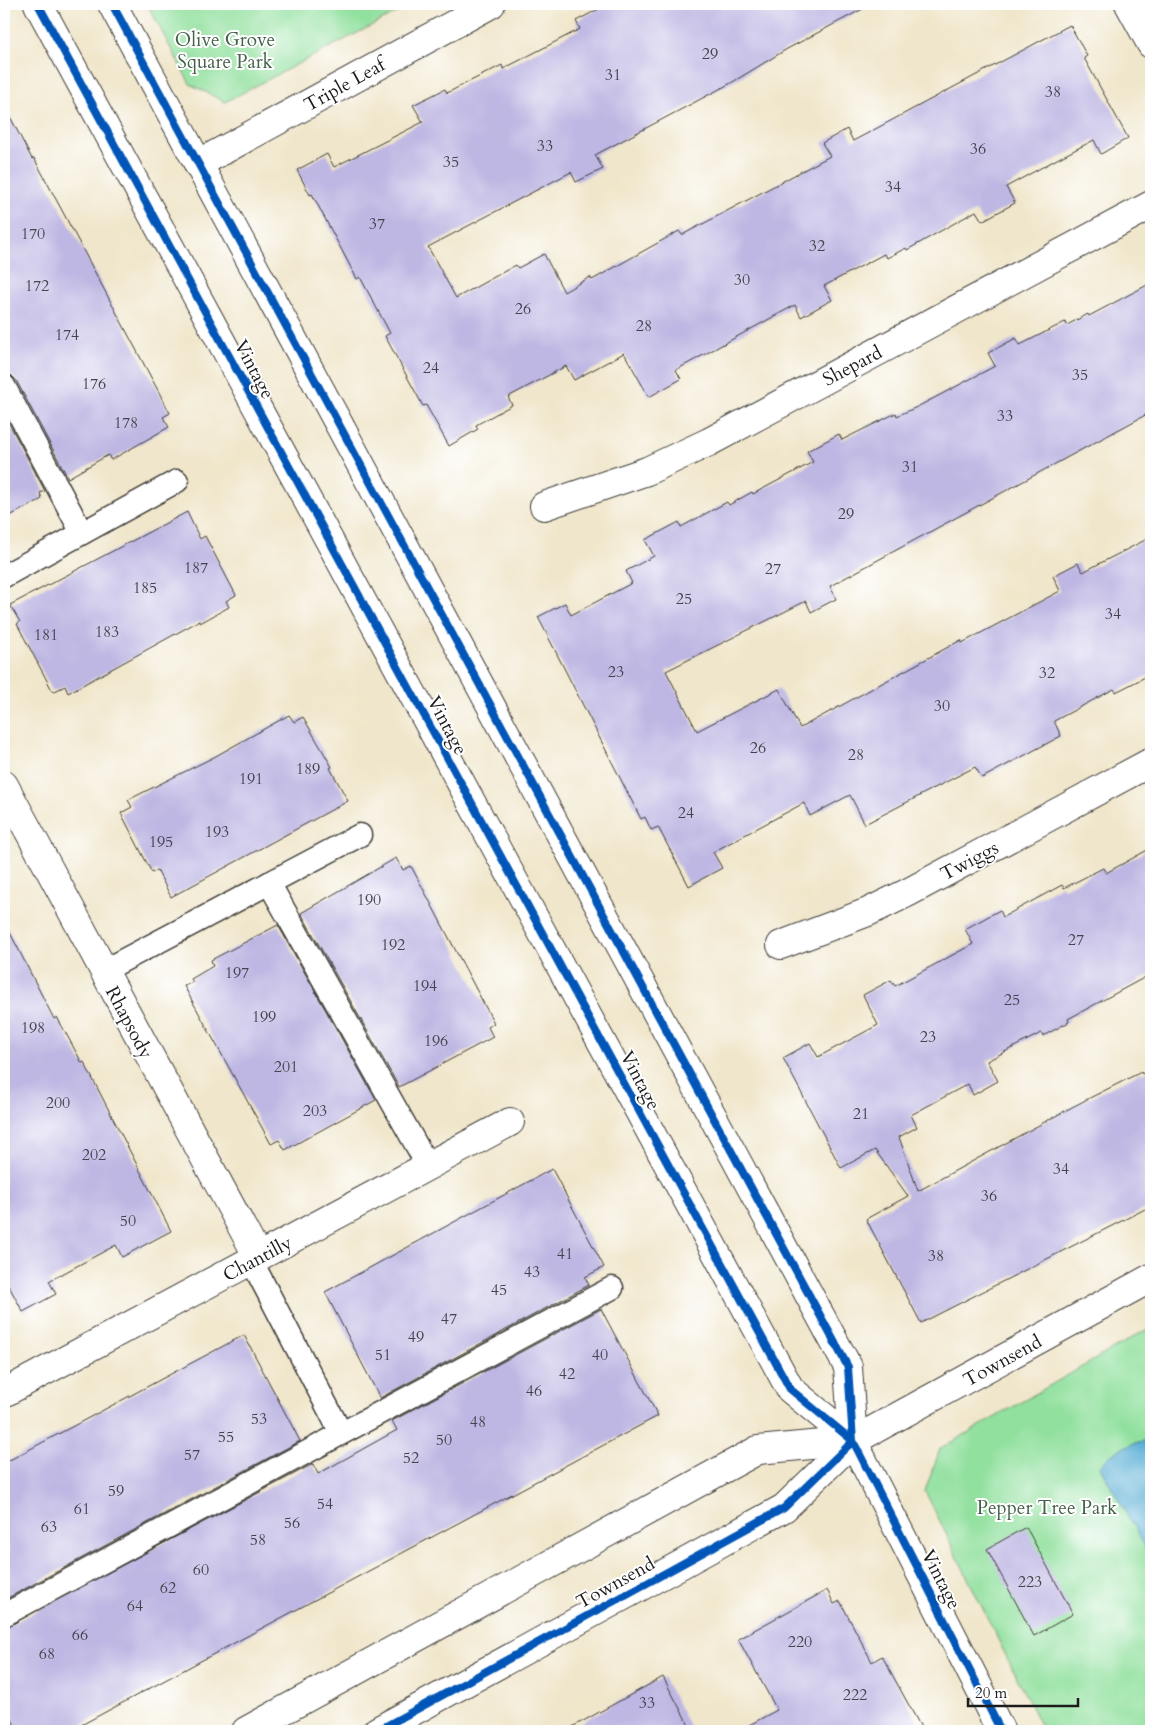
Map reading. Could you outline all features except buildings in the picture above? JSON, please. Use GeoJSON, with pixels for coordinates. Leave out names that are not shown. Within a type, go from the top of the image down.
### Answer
{"type":"FeatureCollection","features":[{"type":"Feature","properties":{"kind":"street","name":"Vintage"},"geometry":{"type":"LineString","coordinates":[[38,4],[790,1389],[853,1441]]}},
{"type":"Feature","properties":{"kind":"street","name":"Vintage"},"geometry":{"type":"LineString","coordinates":[[112,4],[848,1367],[853,1441],[1001,1731]]}},
{"type":"Feature","properties":{"kind":"street","name":"Triple Leaf"},"geometry":{"type":"LineString","coordinates":[[198,164],[491,4]]}},
{"type":"Feature","properties":{"kind":"street"},"geometry":{"type":"LineString","coordinates":[[1129,4],[1151,44]]}},
{"type":"Feature","properties":{"kind":"street","name":"Shepard"},"geometry":{"type":"LineString","coordinates":[[544,506],[648,471],[708,442],[1151,205]]}},
{"type":"Feature","properties":{"kind":"street","name":"Twiggs"},"geometry":{"type":"LineString","coordinates":[[781,945],[868,912],[909,892],[1151,762]]}},
{"type":"Feature","properties":{"kind":"street","name":"Rhapsody"},"geometry":{"type":"LineString","coordinates":[[4,788],[255,1259]]}},
{"type":"Feature","properties":{"kind":"street","name":"Chantilly"},"geometry":{"type":"LineString","coordinates":[[4,1393],[510,1122]]}},
{"type":"Feature","properties":{"kind":"street","name":"Townsend"},"geometry":{"type":"LineString","coordinates":[[377,1731],[784,1508],[853,1441],[1151,1278]]}},
{"type":"Feature","properties":{"kind":"street","name":"Townsend"},"geometry":{"type":"LineString","coordinates":[[246,1731],[758,1450],[853,1441]]}},
{"type":"Feature","properties":{"kind":"lane"},"geometry":{"type":"LineString","coordinates":[[4,386],[82,533]]}},
{"type":"Feature","properties":{"kind":"lane"},"geometry":{"type":"LineString","coordinates":[[4,576],[177,482]]}},
{"type":"Feature","properties":{"kind":"lane"},"geometry":{"type":"LineString","coordinates":[[103,971],[360,835]]}},
{"type":"Feature","properties":{"kind":"lane"},"geometry":{"type":"LineString","coordinates":[[269,883],[428,1166]]}},
{"type":"Feature","properties":{"kind":"lane"},"geometry":{"type":"LineString","coordinates":[[255,1259],[341,1433]]}},
{"type":"Feature","properties":{"kind":"lane"},"geometry":{"type":"LineString","coordinates":[[4,1615],[612,1288]]}},
{"type":"Feature","properties":{"kind":"green space","name":"Olive Grove Square Park"},"geometry":{"type":"Polygon","coordinates":[[[147,4],[413,4],[225,102],[190,84],[147,4]]]}},
{"type":"Feature","properties":{"kind":"green space","name":"Pepper Tree Park"},"geometry":{"type":"Polygon","coordinates":[[[1151,1327],[1151,1731],[1043,1731],[925,1491],[940,1449],[1151,1327]]]}},
{"type":"Feature","properties":{"kind":"water"},"geometry":{"type":"Polygon","coordinates":[[[1148,1440],[1151,1445],[1150,1556],[1100,1467],[1115,1452],[1134,1443],[1148,1440]]]}},
{"type":"Feature","properties":{"kind":"cycle path"},"geometry":{"type":"LineString","coordinates":[[38,4],[790,1389],[853,1441]]}},
{"type":"Feature","properties":{"kind":"cycle path"},"geometry":{"type":"LineString","coordinates":[[112,4],[848,1367],[853,1441],[1001,1731]]}},
{"type":"Feature","properties":{"kind":"cycle path"},"geometry":{"type":"LineString","coordinates":[[377,1731],[784,1508],[853,1441]]}}]}
